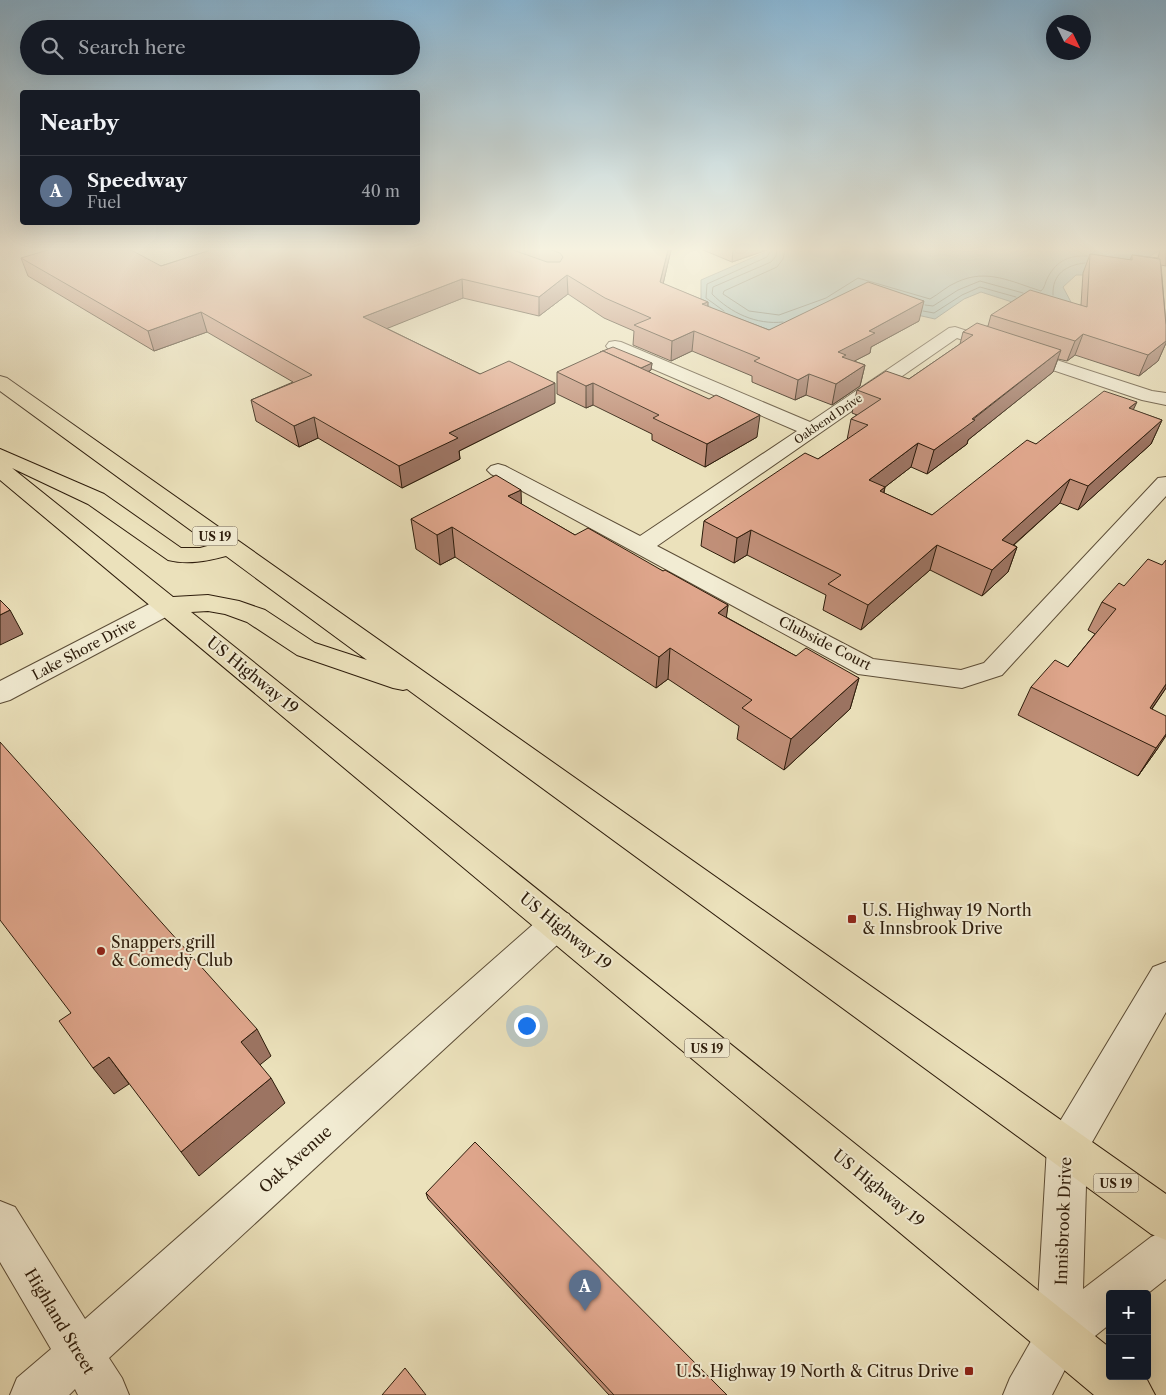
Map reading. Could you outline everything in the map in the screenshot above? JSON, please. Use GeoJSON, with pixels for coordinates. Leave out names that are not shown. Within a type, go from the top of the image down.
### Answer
{"type":"FeatureCollection","features":[{"type":"Feature","properties":{"kind":"highway","name":"US 19"},"geometry":{"type":"LineString","coordinates":[[0,382],[1166,1218]]}},
{"type":"Feature","properties":{"kind":"highway"},"geometry":{"type":"LineString","coordinates":[[0,455],[96,498],[162,547],[176,555],[200,555],[232,548]]}},
{"type":"Feature","properties":{"kind":"highway","name":"US Highway 19"},"geometry":{"type":"LineString","coordinates":[[0,469],[1131,1395]]}},
{"type":"Feature","properties":{"kind":"highway"},"geometry":{"type":"LineString","coordinates":[[168,605],[208,602],[230,607],[256,616],[306,649],[430,690]]}},
{"type":"Feature","properties":{"kind":"street","name":"Oakbend Drive"},"geometry":{"type":"LineString","coordinates":[[641,546],[955,332],[1149,396],[1166,399]]}},
{"type":"Feature","properties":{"kind":"street"},"geometry":{"type":"LineString","coordinates":[[615,346],[812,430]]}},
{"type":"Feature","properties":{"kind":"street","name":"Clubside Court"},"geometry":{"type":"LineString","coordinates":[[498,470],[867,668],[962,678],[993,669],[1166,483]]}},
{"type":"Feature","properties":{"kind":"street","name":"Lake Shore Drive"},"geometry":{"type":"LineString","coordinates":[[0,693],[168,605]]}},
{"type":"Feature","properties":{"kind":"street","name":"Oak Avenue"},"geometry":{"type":"LineString","coordinates":[[34,1395],[557,924]]}},
{"type":"Feature","properties":{"kind":"street","name":"Innisbrook Drive"},"geometry":{"type":"LineString","coordinates":[[1059,1336],[1066,1147],[1166,978]]}},
{"type":"Feature","properties":{"kind":"street","name":"Highland Street"},"geometry":{"type":"LineString","coordinates":[[0,1222],[105,1395]]}},
{"type":"Feature","properties":{"kind":"street"},"geometry":{"type":"LineString","coordinates":[[1117,1290],[1166,1252]]}},
{"type":"Feature","properties":{"kind":"street"},"geometry":{"type":"LineString","coordinates":[[1028,1395],[1059,1336],[1106,1299]]}},
{"type":"Feature","properties":{"kind":"water"},"geometry":{"type":"Polygon","coordinates":[[[722,315],[887,315],[782,334],[742,330],[722,315]]]}},
{"type":"Feature","properties":{"kind":"water"},"geometry":{"type":"Polygon","coordinates":[[[918,315],[941,315],[935,319],[918,315]]]}},
{"type":"Feature","properties":{"kind":"building"},"geometry":{"type":"Polygon","coordinates":[[[120,315],[192,315],[148,331],[120,315]]]}},
{"type":"Feature","properties":{"kind":"building"},"geometry":{"type":"Polygon","coordinates":[[[206,315],[368,315],[363,317],[480,374],[509,361],[555,383],[449,433],[458,438],[399,466],[314,417],[294,426],[251,400],[312,375],[206,315]]]}},
{"type":"Feature","properties":{"kind":"building"},"geometry":{"type":"Polygon","coordinates":[[[644,315],[731,315],[769,330],[800,315],[898,315],[869,331],[875,333],[838,352],[846,355],[842,357],[865,365],[836,384],[809,374],[798,380],[754,361],[760,358],[694,331],[672,341],[634,325],[651,318],[644,315]]]}},
{"type":"Feature","properties":{"kind":"building"},"geometry":{"type":"Polygon","coordinates":[[[991,315],[1165,315],[1166,341],[1148,355],[1083,334],[1075,341],[991,315]]]}},
{"type":"Feature","properties":{"kind":"building"},"geometry":{"type":"Polygon","coordinates":[[[977,323],[1061,350],[972,419],[975,420],[934,450],[918,443],[869,480],[885,487],[880,491],[932,515],[1027,440],[1036,444],[1104,391],[1137,402],[1129,408],[1162,420],[1088,486],[1070,479],[1002,540],[1017,547],[992,570],[937,545],[868,605],[828,584],[841,575],[751,530],[737,538],[704,521],[805,453],[818,459],[868,425],[851,419],[881,399],[857,390],[886,371],[909,379],[973,335],[963,332],[977,323]]]}},
{"type":"Feature","properties":{"kind":"building"},"geometry":{"type":"Polygon","coordinates":[[[613,347],[652,363],[641,368],[603,351],[600,352],[613,347]]]}},
{"type":"Feature","properties":{"kind":"building"},"geometry":{"type":"Polygon","coordinates":[[[603,351],[709,399],[716,395],[760,415],[707,444],[653,418],[659,415],[593,383],[586,386],[557,372],[603,351]]]}},
{"type":"Feature","properties":{"kind":"building"},"geometry":{"type":"Polygon","coordinates":[[[496,475],[521,490],[508,496],[575,535],[588,528],[663,571],[665,570],[728,605],[718,613],[796,656],[806,648],[859,678],[791,739],[742,708],[752,700],[670,648],[659,657],[452,527],[437,535],[411,519],[496,475]]]}},
{"type":"Feature","properties":{"kind":"building"},"geometry":{"type":"Polygon","coordinates":[[[1148,559],[1162,565],[1166,560],[1166,684],[1150,708],[1166,716],[1166,734],[1156,748],[1031,687],[1055,660],[1068,667],[1116,609],[1102,602],[1119,583],[1124,586],[1148,559]]]}},
{"type":"Feature","properties":{"kind":"building"},"geometry":{"type":"Polygon","coordinates":[[[0,600],[10,610],[0,615],[0,600]]]}},
{"type":"Feature","properties":{"kind":"building","name":"Snappers grill & Comedy Club"},"geometry":{"type":"Polygon","coordinates":[[[0,742],[257,1029],[241,1042],[271,1078],[181,1152],[109,1057],[93,1068],[59,1021],[71,1013],[0,920],[0,742]]]}},
{"type":"Feature","properties":{"kind":"building"},"geometry":{"type":"Polygon","coordinates":[[[475,1142],[727,1395],[614,1395],[426,1193],[475,1142]]]}},
{"type":"Feature","properties":{"kind":"building"},"geometry":{"type":"Polygon","coordinates":[[[405,1368],[426,1395],[382,1395],[405,1368]]]}},
{"type":"Feature","properties":{"kind":"place","name":"U.S. Highway 19 North & Innsbrook Drive"},"geometry":{"type":"Point","coordinates":[852,919]}},
{"type":"Feature","properties":{"kind":"place","name":"Snappers grill & Comedy Club"},"geometry":{"type":"Point","coordinates":[101,951]}},
{"type":"Feature","properties":{"kind":"place","name":"Speedway"},"geometry":{"type":"Point","coordinates":[585,1311]}},
{"type":"Feature","properties":{"kind":"place","name":"U.S. Highway 19 North & Citrus Drive"},"geometry":{"type":"Point","coordinates":[969,1371]}}]}
